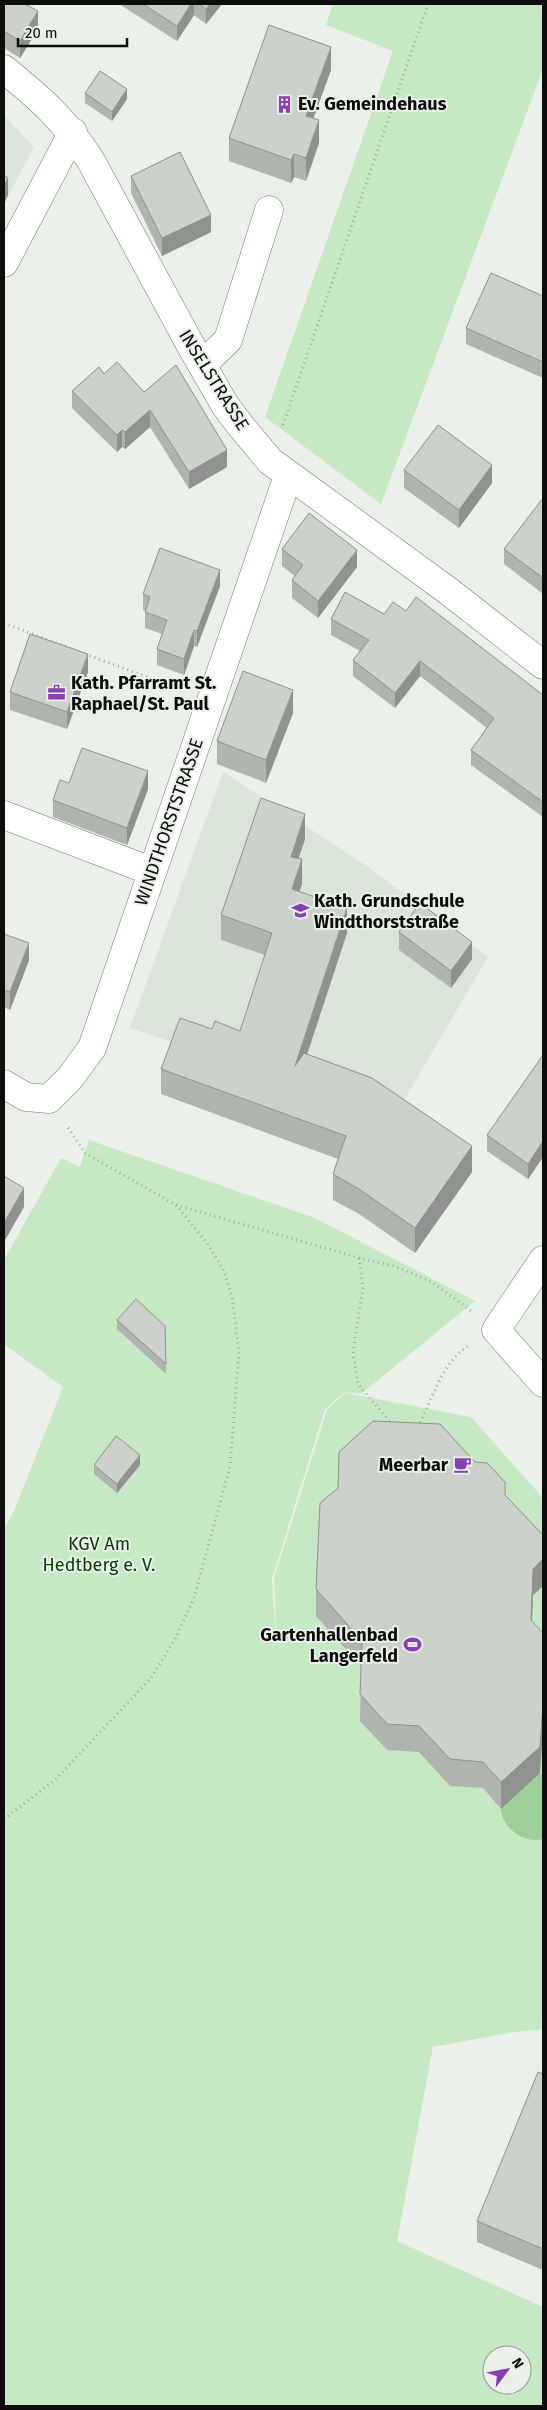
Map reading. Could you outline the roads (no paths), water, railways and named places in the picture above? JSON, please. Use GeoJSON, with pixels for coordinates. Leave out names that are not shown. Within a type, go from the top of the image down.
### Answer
{"type":"FeatureCollection","features":[{"type":"Feature","properties":{"kind":"street","name":"INSELSTRASSE"},"geometry":{"type":"LineString","coordinates":[[4,69],[50,106],[73,132],[92,160],[197,356],[240,425],[279,468],[447,590],[543,665]]}},
{"type":"Feature","properties":{"kind":"street"},"geometry":{"type":"LineString","coordinates":[[4,263],[73,132]]}},
{"type":"Feature","properties":{"kind":"street"},"geometry":{"type":"LineString","coordinates":[[197,356],[228,340],[269,210]]}},
{"type":"Feature","properties":{"kind":"street","name":"WINDTHORSTSTRASSE"},"geometry":{"type":"LineString","coordinates":[[4,1084],[26,1097],[49,1099],[70,1078],[92,1048],[151,871],[211,701],[279,468]]}},
{"type":"Feature","properties":{"kind":"street"},"geometry":{"type":"LineString","coordinates":[[4,815],[151,871]]}},
{"type":"Feature","properties":{"kind":"street"},"geometry":{"type":"LineString","coordinates":[[543,1260],[496,1330],[543,1383]]}},
{"type":"Feature","properties":{"kind":"place","name":"Ev. Gemeindehaus"},"geometry":{"type":"Point","coordinates":[284,104]}},
{"type":"Feature","properties":{"kind":"place","name":"Kath. Pfarramt St. Raphael/St. Paul"},"geometry":{"type":"Point","coordinates":[57,693]}},
{"type":"Feature","properties":{"kind":"place","name":"Kath. Grundschule Windthorststraße"},"geometry":{"type":"Point","coordinates":[300,911]}},
{"type":"Feature","properties":{"kind":"place","name":"Meerbar"},"geometry":{"type":"Point","coordinates":[462,1465]}},
{"type":"Feature","properties":{"kind":"place","name":"Gartenhallenbad Langerfeld"},"geometry":{"type":"Point","coordinates":[412,1645]}},
{"type":"Feature","properties":{"kind":"park label","name":"KGV Am Hedtberg e. V."},"geometry":{"type":"Point","coordinates":[99,1554]}}]}
